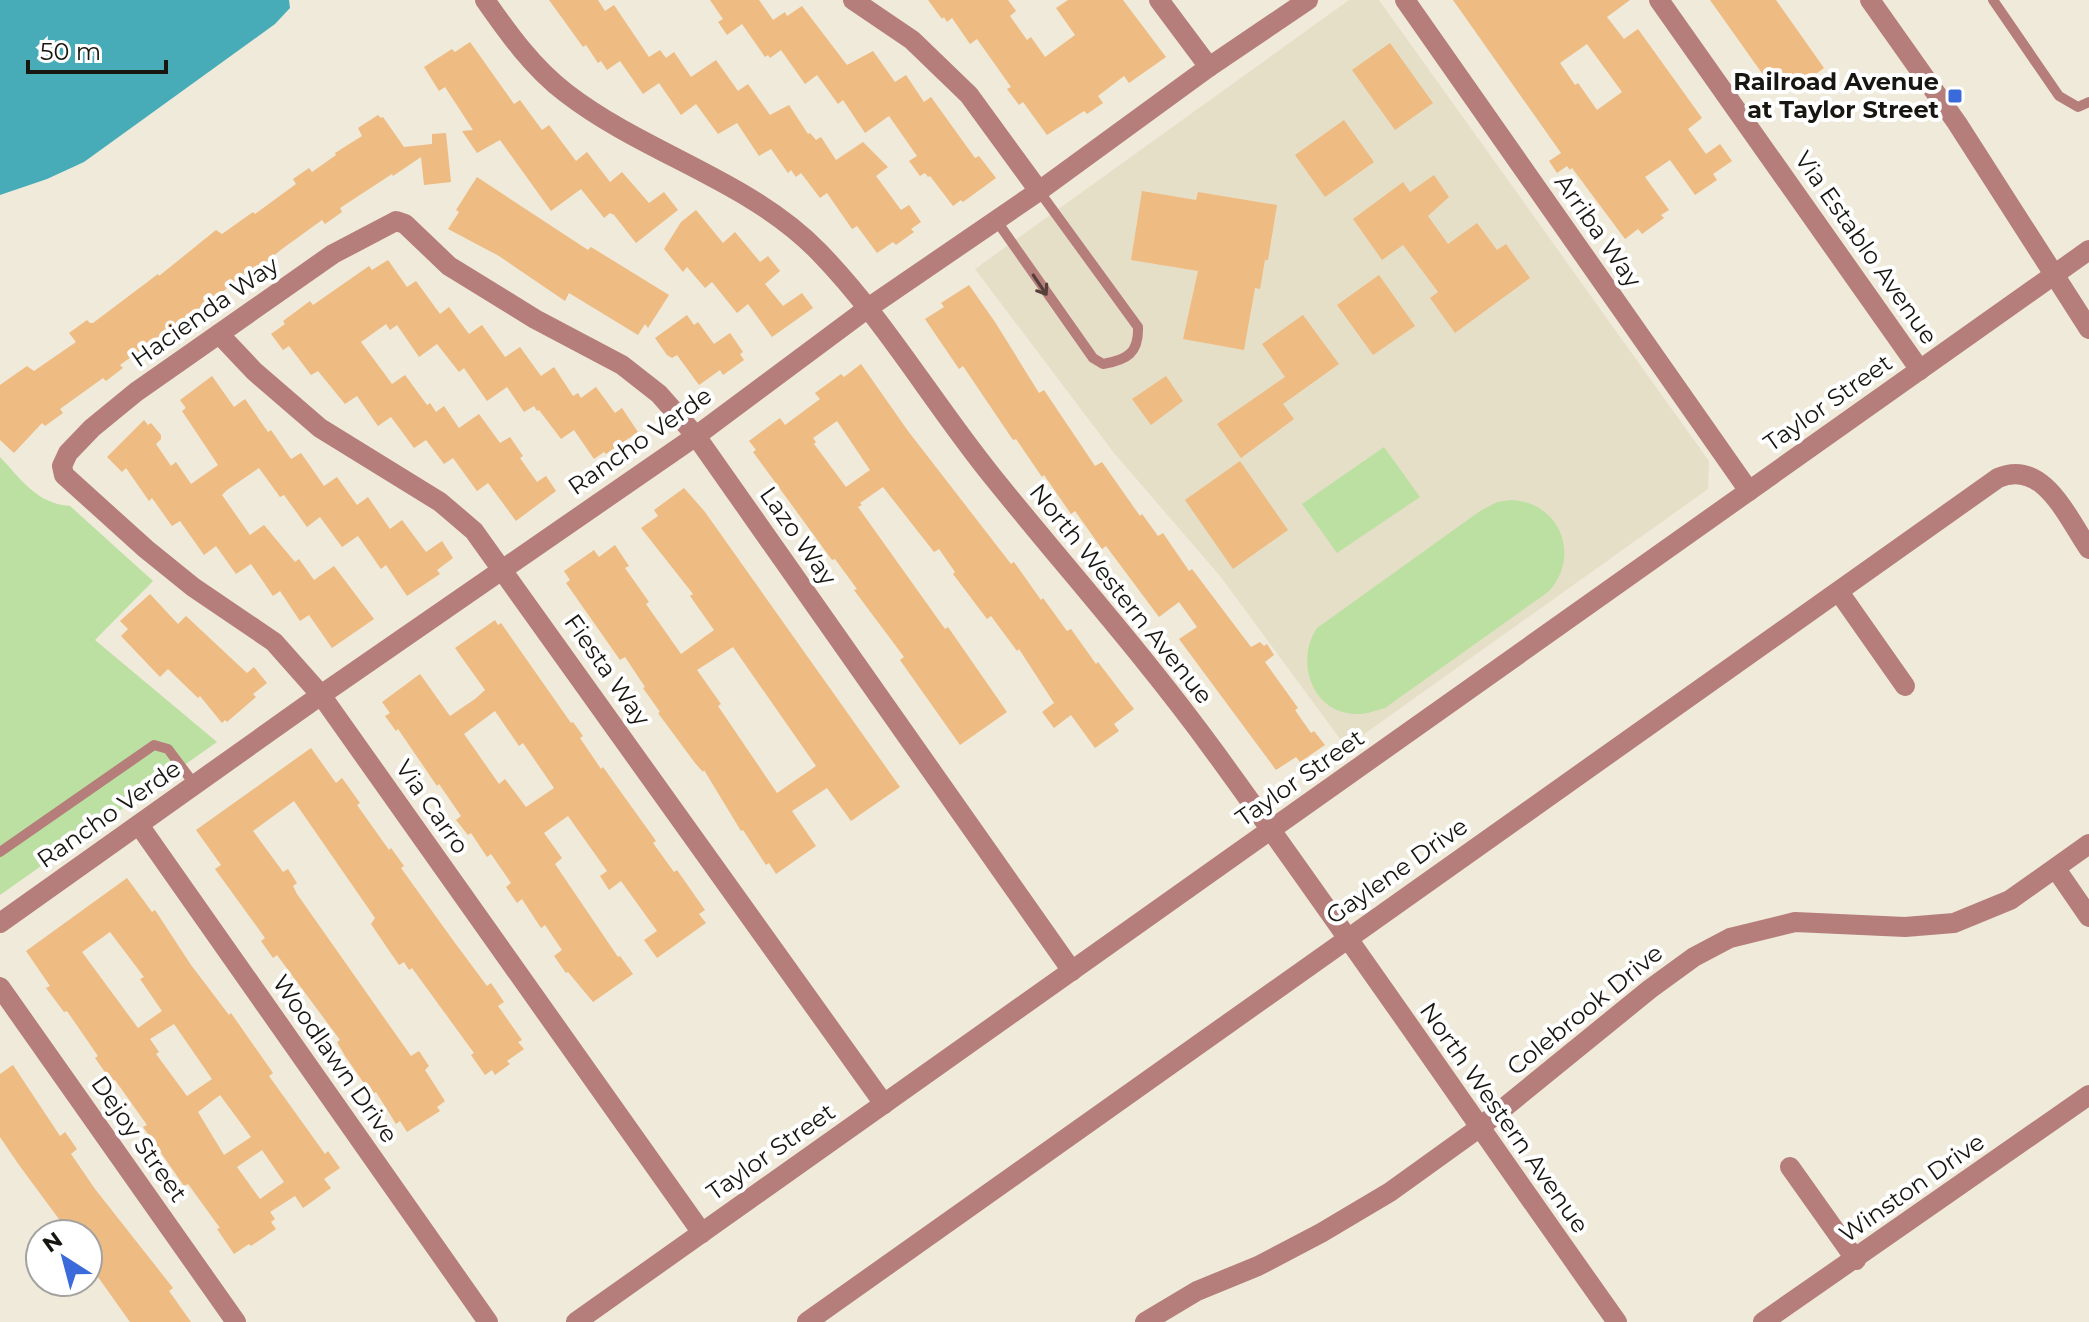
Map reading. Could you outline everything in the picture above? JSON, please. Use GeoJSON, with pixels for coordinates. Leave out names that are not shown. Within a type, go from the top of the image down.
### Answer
{"type":"FeatureCollection","features":[{"type":"Feature","properties":{"kind":"street"},"geometry":{"type":"LineString","coordinates":[[853,0],[912,40],[969,95],[1039,191]]}},
{"type":"Feature","properties":{"kind":"street"},"geometry":{"type":"LineString","coordinates":[[1159,0],[1209,67]]}},
{"type":"Feature","properties":{"kind":"street","name":"Rancho Verde"},"geometry":{"type":"LineString","coordinates":[[0,923],[321,695],[696,436],[868,308],[1308,0]]}},
{"type":"Feature","properties":{"kind":"street","name":"Arriba Way"},"geometry":{"type":"LineString","coordinates":[[1405,0],[1749,491]]}},
{"type":"Feature","properties":{"kind":"street","name":"Via Establo Avenue"},"geometry":{"type":"LineString","coordinates":[[1659,0],[1920,370]]}},
{"type":"Feature","properties":{"kind":"street"},"geometry":{"type":"LineString","coordinates":[[1870,0],[1957,123],[2089,329]]}},
{"type":"Feature","properties":{"kind":"street","name":"North Western Avenue"},"geometry":{"type":"LineString","coordinates":[[492,3],[529,57],[569,95],[778,217],[818,251],[868,308],[989,473],[1212,748],[1617,1322]]}},
{"type":"Feature","properties":{"kind":"street","name":"Hacienda Way"},"geometry":{"type":"LineString","coordinates":[[62,466],[68,453],[92,428],[136,392],[333,254],[396,221]]}},
{"type":"Feature","properties":{"kind":"street","name":"Lazo Way"},"geometry":{"type":"LineString","coordinates":[[396,221],[405,224],[449,266],[535,319],[622,365],[659,394],[696,436],[1072,971]]}},
{"type":"Feature","properties":{"kind":"street","name":"Taylor Street"},"geometry":{"type":"LineString","coordinates":[[576,1322],[2089,250]]}},
{"type":"Feature","properties":{"kind":"street","name":"Fiesta Way"},"geometry":{"type":"LineString","coordinates":[[219,334],[254,371],[320,428],[451,512],[474,531],[884,1104]]}},
{"type":"Feature","properties":{"kind":"street","name":"Via Carro"},"geometry":{"type":"LineString","coordinates":[[62,466],[64,475],[146,549],[193,587],[274,642],[321,695],[702,1233]]}},
{"type":"Feature","properties":{"kind":"street","name":"Gaylene Drive"},"geometry":{"type":"LineString","coordinates":[[807,1322],[1998,478],[2021,472],[2037,478],[2089,549]]}},
{"type":"Feature","properties":{"kind":"street"},"geometry":{"type":"LineString","coordinates":[[1839,592],[1905,686]]}},
{"type":"Feature","properties":{"kind":"street","name":"Woodlawn Drive"},"geometry":{"type":"LineString","coordinates":[[139,825],[488,1322]]}},
{"type":"Feature","properties":{"kind":"street","name":"Colebrook Drive"},"geometry":{"type":"LineString","coordinates":[[1145,1322],[1197,1291],[1258,1266],[1321,1233],[1390,1192],[1479,1128],[1650,989],[1694,957],[1730,938],[1795,922],[1905,927],[1954,923],[2010,900],[2089,844]]}},
{"type":"Feature","properties":{"kind":"street"},"geometry":{"type":"LineString","coordinates":[[2056,869],[2089,917]]}},
{"type":"Feature","properties":{"kind":"street","name":"Dejoy Street"},"geometry":{"type":"LineString","coordinates":[[0,987],[236,1322]]}},
{"type":"Feature","properties":{"kind":"street","name":"Winston Drive"},"geometry":{"type":"LineString","coordinates":[[1763,1322],[2089,1095]]}},
{"type":"Feature","properties":{"kind":"street"},"geometry":{"type":"LineString","coordinates":[[1790,1167],[1856,1260]]}},
{"type":"Feature","properties":{"kind":"lane"},"geometry":{"type":"LineString","coordinates":[[1993,0],[2059,96],[2078,107],[2089,102]]}},
{"type":"Feature","properties":{"kind":"lane"},"geometry":{"type":"LineString","coordinates":[[996,220],[1093,358],[1103,364],[1128,356],[1138,341],[1138,327],[1039,191]]}},
{"type":"Feature","properties":{"kind":"lane"},"geometry":{"type":"LineString","coordinates":[[0,852],[154,745],[168,749],[195,785]]}},
{"type":"Feature","properties":{"kind":"shaded area"},"geometry":{"type":"Polygon","coordinates":[[[1349,0],[1379,0],[1709,461],[1708,489],[1346,747],[1220,576],[1114,453],[975,269],[1349,0]]]}},
{"type":"Feature","properties":{"kind":"green space"},"geometry":{"type":"Polygon","coordinates":[[[1384,447],[1420,497],[1337,553],[1302,504],[1384,447]]]}},
{"type":"Feature","properties":{"kind":"green space"},"geometry":{"type":"Polygon","coordinates":[[[0,457],[39,495],[48,501],[70,506],[153,581],[95,640],[217,742],[0,895],[0,457]]]}},
{"type":"Feature","properties":{"kind":"green space"},"geometry":{"type":"Polygon","coordinates":[[[1510,500],[1542,510],[1553,520],[1560,533],[1564,548],[1563,563],[1558,578],[1548,592],[1385,708],[1354,714],[1327,704],[1311,682],[1308,669],[1307,655],[1317,628],[1480,511],[1497,502],[1510,500]]]}},
{"type":"Feature","properties":{"kind":"water"},"geometry":{"type":"Polygon","coordinates":[[[0,0],[289,0],[290,8],[275,24],[84,162],[0,195],[0,0]]]}},
{"type":"Feature","properties":{"kind":"building"},"geometry":{"type":"Polygon","coordinates":[[[549,0],[598,0],[605,11],[614,5],[649,57],[660,50],[666,58],[674,52],[691,77],[716,60],[738,91],[748,84],[770,115],[789,105],[808,134],[816,140],[821,137],[836,160],[863,142],[888,167],[876,176],[901,210],[909,205],[921,222],[911,229],[914,232],[896,245],[893,242],[877,253],[857,226],[852,229],[827,193],[820,198],[801,173],[796,177],[791,170],[788,173],[771,149],[759,156],[737,123],[718,134],[696,104],[681,115],[659,83],[643,94],[620,61],[607,70],[586,45],[583,47],[549,0]]]}},
{"type":"Feature","properties":{"kind":"building"},"geometry":{"type":"Polygon","coordinates":[[[710,0],[759,0],[773,20],[785,12],[787,16],[802,6],[847,65],[873,51],[895,82],[906,75],[924,102],[931,97],[975,158],[979,156],[996,178],[953,206],[930,176],[925,173],[920,176],[909,161],[917,156],[889,116],[865,133],[843,100],[838,104],[817,75],[805,84],[781,50],[770,58],[768,55],[765,57],[742,24],[727,35],[718,22],[723,19],[710,0]]]}},
{"type":"Feature","properties":{"kind":"building"},"geometry":{"type":"Polygon","coordinates":[[[928,0],[1008,0],[1016,11],[1010,16],[1027,40],[1031,37],[1045,57],[1075,35],[1056,8],[1068,0],[1123,0],[1166,57],[1129,83],[1124,76],[1098,96],[1103,103],[1087,114],[1084,111],[1047,135],[1023,102],[1019,105],[1007,89],[1011,87],[977,39],[970,44],[952,18],[947,22],[944,17],[942,19],[928,0]]]}},
{"type":"Feature","properties":{"kind":"building"},"geometry":{"type":"Polygon","coordinates":[[[1453,0],[1630,0],[1607,17],[1624,39],[1638,29],[1702,118],[1688,129],[1706,154],[1720,144],[1732,161],[1713,174],[1717,180],[1695,195],[1670,160],[1645,177],[1669,210],[1661,215],[1664,218],[1642,234],[1638,229],[1625,239],[1572,168],[1570,170],[1567,166],[1557,173],[1549,161],[1561,153],[1453,0]],[[1587,44],[1560,63],[1597,110],[1622,92],[1587,44]]]}},
{"type":"Feature","properties":{"kind":"building"},"geometry":{"type":"Polygon","coordinates":[[[1710,0],[1776,0],[1824,68],[1798,87],[1793,81],[1776,93],[1710,0]]]}},
{"type":"Feature","properties":{"kind":"building"},"geometry":{"type":"Polygon","coordinates":[[[470,42],[514,104],[520,100],[542,130],[549,125],[576,161],[587,152],[610,182],[622,172],[649,203],[664,192],[678,210],[636,243],[614,215],[610,213],[604,218],[581,189],[551,211],[500,140],[477,153],[462,131],[473,130],[445,87],[439,91],[424,67],[452,49],[455,52],[470,42]]]}},
{"type":"Feature","properties":{"kind":"building"},"geometry":{"type":"Polygon","coordinates":[[[1390,43],[1433,103],[1395,130],[1352,70],[1390,43]]]}},
{"type":"Feature","properties":{"kind":"building"},"geometry":{"type":"Polygon","coordinates":[[[378,115],[383,117],[404,147],[432,144],[432,134],[446,133],[451,182],[424,185],[421,157],[340,208],[342,212],[325,224],[322,220],[247,277],[250,280],[233,292],[229,287],[120,365],[123,368],[106,381],[103,378],[60,409],[63,413],[45,426],[42,423],[14,453],[0,440],[0,385],[27,366],[34,371],[76,342],[69,333],[87,320],[93,323],[216,230],[222,234],[253,212],[255,214],[296,184],[293,179],[309,168],[312,172],[362,136],[358,128],[378,115]]]}},
{"type":"Feature","properties":{"kind":"building"},"geometry":{"type":"Polygon","coordinates":[[[1344,120],[1374,162],[1325,197],[1295,155],[1344,120]]]}},
{"type":"Feature","properties":{"kind":"building"},"geometry":{"type":"Polygon","coordinates":[[[1434,175],[1449,197],[1428,216],[1448,244],[1477,223],[1497,250],[1506,244],[1530,278],[1455,333],[1430,298],[1438,292],[1403,245],[1382,260],[1353,219],[1403,182],[1410,192],[1434,175]]]}},
{"type":"Feature","properties":{"kind":"building"},"geometry":{"type":"Polygon","coordinates":[[[477,177],[588,250],[591,247],[669,295],[648,328],[645,324],[638,335],[569,293],[565,301],[499,256],[448,229],[477,177]]]}},
{"type":"Feature","properties":{"kind":"building"},"geometry":{"type":"Polygon","coordinates":[[[1142,191],[1196,200],[1198,192],[1277,205],[1268,260],[1265,260],[1260,289],[1255,288],[1244,350],[1183,339],[1198,271],[1131,260],[1142,191]]]}},
{"type":"Feature","properties":{"kind":"building"},"geometry":{"type":"Polygon","coordinates":[[[696,210],[723,243],[735,232],[760,262],[768,256],[780,271],[765,284],[783,306],[802,293],[813,308],[772,337],[748,304],[737,313],[712,282],[705,288],[687,267],[683,272],[664,249],[681,222],[696,210]]]}},
{"type":"Feature","properties":{"kind":"building"},"geometry":{"type":"Polygon","coordinates":[[[388,260],[407,287],[416,281],[440,314],[449,307],[469,334],[482,325],[505,357],[520,347],[541,376],[554,367],[573,396],[578,393],[581,398],[596,387],[615,413],[622,408],[638,432],[594,459],[574,430],[561,439],[534,406],[524,412],[507,387],[487,401],[464,368],[459,372],[437,344],[419,357],[397,325],[390,330],[386,324],[361,342],[392,384],[405,375],[427,405],[430,403],[436,412],[444,406],[459,428],[479,414],[500,443],[510,437],[537,482],[546,476],[556,491],[516,521],[488,483],[477,491],[453,458],[444,464],[426,440],[414,448],[391,417],[378,426],[357,396],[345,404],[318,371],[311,375],[289,346],[283,350],[271,334],[310,301],[313,305],[369,266],[372,270],[388,260]]]}},
{"type":"Feature","properties":{"kind":"building"},"geometry":{"type":"Polygon","coordinates":[[[1379,275],[1415,326],[1373,355],[1337,305],[1379,275]]]}},
{"type":"Feature","properties":{"kind":"building"},"geometry":{"type":"Polygon","coordinates":[[[969,285],[1039,393],[1044,390],[1095,466],[1102,462],[1140,516],[1142,514],[1158,536],[1163,533],[1189,571],[1192,569],[1251,647],[1260,642],[1264,646],[1267,644],[1274,655],[1265,662],[1298,708],[1295,710],[1311,733],[1314,731],[1325,745],[1300,762],[1296,757],[1276,770],[1179,639],[1197,627],[1179,602],[1159,617],[1106,546],[1102,549],[1075,511],[1071,514],[1016,439],[1013,440],[963,366],[959,369],[925,319],[944,307],[941,303],[969,285]]]}},
{"type":"Feature","properties":{"kind":"building"},"geometry":{"type":"Polygon","coordinates":[[[687,315],[694,325],[698,322],[714,344],[730,333],[743,352],[740,354],[744,360],[723,375],[720,370],[699,385],[677,355],[672,358],[667,355],[655,338],[687,315]]]}},
{"type":"Feature","properties":{"kind":"building"},"geometry":{"type":"Polygon","coordinates":[[[1303,315],[1339,364],[1283,404],[1294,419],[1241,458],[1217,424],[1285,377],[1262,344],[1303,315]]]}},
{"type":"Feature","properties":{"kind":"building"},"geometry":{"type":"Polygon","coordinates":[[[861,364],[908,431],[1011,564],[1014,562],[1067,631],[1071,629],[1096,664],[1098,662],[1134,709],[1114,724],[1119,731],[1095,748],[1071,715],[1054,728],[1042,712],[1054,703],[1019,649],[1017,651],[991,616],[987,619],[953,574],[955,572],[939,549],[934,552],[883,487],[858,507],[1007,712],[960,745],[900,660],[904,657],[854,590],[857,589],[753,452],[756,450],[749,441],[780,418],[785,425],[820,399],[815,393],[841,374],[844,377],[861,364]],[[837,421],[813,438],[814,444],[846,487],[870,470],[837,421]]]}},
{"type":"Feature","properties":{"kind":"building"},"geometry":{"type":"Polygon","coordinates":[[[212,376],[234,407],[245,399],[291,459],[301,453],[324,486],[337,477],[357,505],[368,497],[390,529],[402,520],[426,552],[442,541],[453,558],[437,570],[440,574],[407,596],[386,565],[381,569],[358,536],[342,547],[320,517],[307,527],[259,468],[227,490],[222,495],[250,535],[264,525],[295,562],[299,559],[314,580],[334,566],[374,619],[332,648],[309,615],[300,621],[280,591],[273,596],[251,564],[236,574],[216,546],[204,555],[180,521],[172,526],[152,498],[149,501],[126,468],[122,472],[107,457],[144,420],[161,435],[156,444],[171,466],[176,462],[191,484],[218,465],[182,411],[186,408],[180,400],[212,376]]]}},
{"type":"Feature","properties":{"kind":"building"},"geometry":{"type":"Polygon","coordinates":[[[1166,376],[1183,401],[1151,425],[1132,399],[1166,376]]]}},
{"type":"Feature","properties":{"kind":"building"},"geometry":{"type":"Polygon","coordinates":[[[1240,461],[1288,530],[1233,569],[1185,500],[1240,461]]]}},
{"type":"Feature","properties":{"kind":"building"},"geometry":{"type":"Polygon","coordinates":[[[684,488],[705,512],[900,787],[851,821],[827,788],[792,811],[816,846],[776,874],[741,831],[704,770],[695,763],[658,713],[625,657],[620,660],[566,583],[570,580],[564,571],[594,550],[599,557],[615,545],[629,566],[625,568],[649,602],[646,604],[681,654],[714,630],[690,596],[693,594],[641,528],[658,516],[654,510],[684,488]],[[733,647],[697,670],[777,793],[816,766],[733,647]]]}},
{"type":"Feature","properties":{"kind":"building"},"geometry":{"type":"Polygon","coordinates":[[[150,594],[178,624],[186,616],[247,673],[254,667],[267,683],[227,722],[222,723],[200,696],[198,698],[168,669],[160,677],[121,636],[128,629],[120,621],[150,594]]]}},
{"type":"Feature","properties":{"kind":"building"},"geometry":{"type":"Polygon","coordinates":[[[495,620],[498,625],[501,623],[583,736],[580,738],[601,769],[603,767],[656,841],[653,843],[674,872],[677,870],[705,910],[699,914],[706,923],[657,958],[644,940],[657,931],[621,881],[609,890],[600,876],[607,871],[568,816],[544,833],[562,858],[555,864],[618,957],[633,974],[593,1002],[554,956],[562,950],[545,925],[541,928],[522,899],[517,903],[506,887],[511,883],[491,854],[487,857],[471,833],[468,835],[456,820],[461,816],[398,729],[396,731],[385,716],[390,713],[382,702],[420,674],[450,716],[485,690],[455,648],[495,620]],[[495,711],[464,734],[499,784],[505,779],[526,807],[554,788],[523,743],[519,746],[495,711]]]}},
{"type":"Feature","properties":{"kind":"building"},"geometry":{"type":"Polygon","coordinates":[[[311,748],[336,783],[342,778],[360,803],[357,805],[404,866],[401,868],[455,943],[487,986],[491,983],[504,1002],[498,1006],[522,1040],[518,1042],[524,1049],[507,1061],[510,1064],[495,1075],[492,1070],[485,1075],[471,1055],[474,1053],[412,968],[409,970],[404,962],[399,965],[371,924],[375,918],[294,801],[253,831],[283,872],[288,869],[297,883],[293,886],[297,894],[411,1056],[419,1051],[429,1066],[425,1070],[445,1101],[437,1107],[440,1111],[407,1132],[400,1121],[396,1124],[376,1092],[372,1095],[345,1056],[337,1042],[340,1040],[277,955],[273,958],[261,941],[265,938],[215,869],[221,865],[196,830],[311,748]]]}},
{"type":"Feature","properties":{"kind":"building"},"geometry":{"type":"Polygon","coordinates":[[[127,878],[152,912],[155,910],[229,1015],[231,1013],[273,1073],[269,1076],[325,1154],[328,1151],[340,1168],[324,1179],[331,1188],[303,1208],[295,1196],[270,1212],[276,1229],[234,1254],[217,1229],[220,1228],[188,1184],[184,1186],[143,1127],[147,1125],[95,1058],[98,1056],[67,1011],[64,1012],[46,988],[50,986],[26,951],[127,878]],[[110,932],[82,952],[138,1028],[162,1011],[140,979],[144,977],[110,932]],[[174,1024],[150,1039],[159,1052],[156,1054],[187,1096],[212,1079],[174,1024]],[[220,1095],[198,1112],[224,1155],[251,1137],[220,1095]],[[262,1150],[237,1167],[260,1199],[284,1182],[262,1150]]]}},
{"type":"Feature","properties":{"kind":"building"},"geometry":{"type":"Polygon","coordinates":[[[13,1065],[60,1136],[65,1132],[77,1149],[71,1154],[173,1288],[169,1291],[191,1322],[130,1322],[104,1285],[104,1218],[58,1218],[0,1137],[0,1074],[13,1065]]]}},
{"type":"Feature","properties":{"kind":"place","name":"Railroad Avenue at Taylor Street"},"geometry":{"type":"Point","coordinates":[1955,96]}}]}
